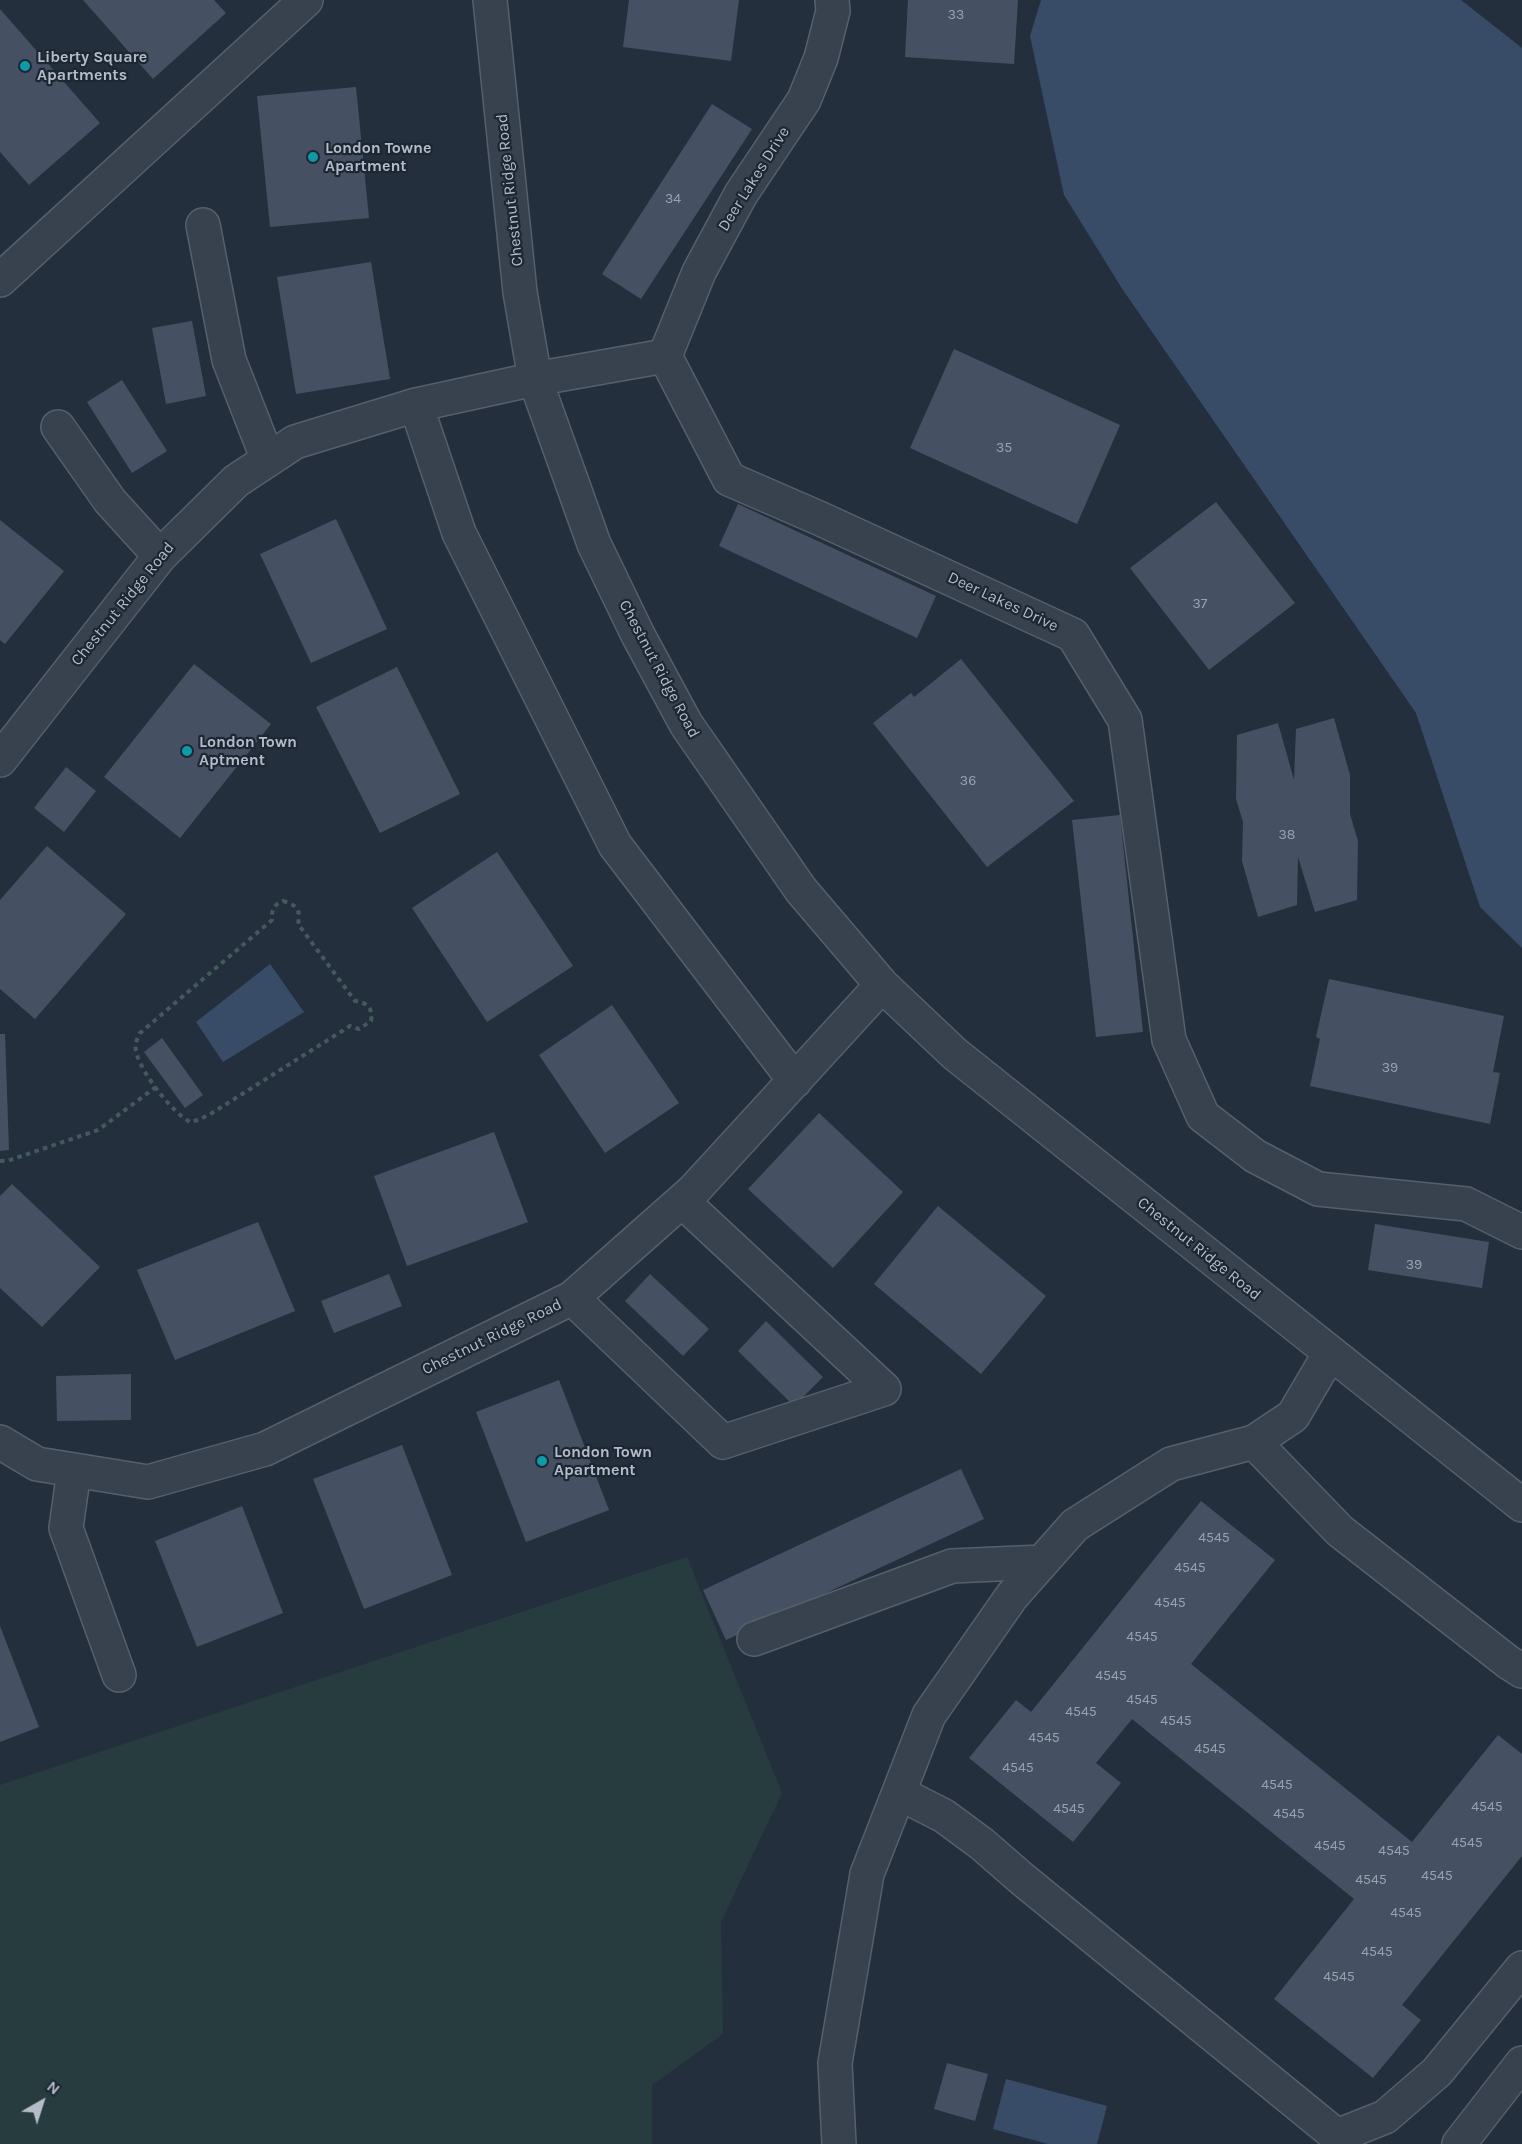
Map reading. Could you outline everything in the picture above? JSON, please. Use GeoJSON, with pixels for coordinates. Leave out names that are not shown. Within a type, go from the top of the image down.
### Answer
{"type":"FeatureCollection","features":[{"type":"Feature","properties":{"kind":"street"},"geometry":{"type":"LineString","coordinates":[[0,280],[306,0]]}},
{"type":"Feature","properties":{"kind":"street","name":"Chestnut Ridge Road"},"geometry":{"type":"LineString","coordinates":[[490,0],[520,292],[535,379],[594,544],[638,635],[686,724],[801,890],[882,985],[955,1054],[1522,1505]]}},
{"type":"Feature","properties":{"kind":"street","name":"Deer Lakes Drive"},"geometry":{"type":"LineString","coordinates":[[832,0],[833,11],[821,58],[804,100],[741,194],[699,272],[665,356],[729,479],[1073,635],[1125,720],[1169,1040],[1203,1116],[1255,1156],[1318,1190],[1466,1204],[1522,1232]]}},
{"type":"Feature","properties":{"kind":"street"},"geometry":{"type":"LineString","coordinates":[[203,225],[230,360],[268,460]]}},
{"type":"Feature","properties":{"kind":"street"},"geometry":{"type":"LineString","coordinates":[[535,379],[665,356]]}},
{"type":"Feature","properties":{"kind":"street","name":"Chestnut Ridge Road"},"geometry":{"type":"LineString","coordinates":[[0,760],[160,556],[236,481],[295,442],[416,405],[535,379]]}},
{"type":"Feature","properties":{"kind":"street"},"geometry":{"type":"LineString","coordinates":[[416,405],[459,533],[615,845],[795,1081]]}},
{"type":"Feature","properties":{"kind":"street"},"geometry":{"type":"LineString","coordinates":[[58,427],[110,501],[160,556]]}},
{"type":"Feature","properties":{"kind":"street","name":"Chestnut Ridge Road"},"geometry":{"type":"LineString","coordinates":[[0,1442],[37,1464],[148,1482],[265,1449],[572,1298],[682,1201],[882,985]]}},
{"type":"Feature","properties":{"kind":"street"},"geometry":{"type":"LineString","coordinates":[[572,1298],[723,1442],[884,1389],[682,1201]]}},
{"type":"Feature","properties":{"kind":"street"},"geometry":{"type":"LineString","coordinates":[[839,2144],[835,2063],[867,1874],[929,1714],[1012,1596],[1075,1525],[1172,1464],[1254,1442],[1293,1416],[1330,1353]]}},
{"type":"Feature","properties":{"kind":"street"},"geometry":{"type":"LineString","coordinates":[[1254,1442],[1340,1531],[1522,1671]]}},
{"type":"Feature","properties":{"kind":"street"},"geometry":{"type":"LineString","coordinates":[[74,1471],[66,1528],[119,1675]]}},
{"type":"Feature","properties":{"kind":"street"},"geometry":{"type":"LineString","coordinates":[[754,1639],[952,1566],[1042,1562]]}},
{"type":"Feature","properties":{"kind":"street"},"geometry":{"type":"LineString","coordinates":[[899,1793],[944,1816],[982,1844],[1334,2140],[1385,2117],[1437,2072],[1522,1968]]}},
{"type":"Feature","properties":{"kind":"street"},"geometry":{"type":"LineString","coordinates":[[1459,2144],[1522,2063]]}},
{"type":"Feature","properties":{"kind":"path"},"geometry":{"type":"LineString","coordinates":[[283,901],[295,905],[299,914],[298,924],[355,1001],[369,1006],[371,1021],[359,1029],[350,1026],[198,1120],[190,1122],[174,1111],[156,1087],[136,1056],[136,1039],[140,1033],[272,920],[277,903],[283,901]]}},
{"type":"Feature","properties":{"kind":"path"},"geometry":{"type":"LineString","coordinates":[[0,1161],[98,1130],[156,1087]]}},
{"type":"Feature","properties":{"kind":"green space"},"geometry":{"type":"Polygon","coordinates":[[[687,1557],[782,1793],[721,1922],[723,2034],[652,2085],[652,2144],[0,2144],[0,1785],[687,1557]]]}},
{"type":"Feature","properties":{"kind":"water"},"geometry":{"type":"Polygon","coordinates":[[[1041,0],[1461,0],[1522,48],[1522,948],[1480,907],[1416,713],[1123,290],[1064,195],[1030,36],[1041,0]]]}},
{"type":"Feature","properties":{"kind":"water"},"geometry":{"type":"Polygon","coordinates":[[[270,964],[304,1012],[223,1062],[196,1022],[270,964]]]}},
{"type":"Feature","properties":{"kind":"water"},"geometry":{"type":"Polygon","coordinates":[[[1006,2079],[1107,2106],[1097,2144],[1048,2144],[993,2129],[1006,2079]]]}},
{"type":"Feature","properties":{"kind":"building","name":"Liberty Square Apartments"},"geometry":{"type":"Polygon","coordinates":[[[83,0],[214,0],[226,13],[153,79],[83,0]]]}},
{"type":"Feature","properties":{"kind":"building"},"geometry":{"type":"Polygon","coordinates":[[[629,0],[739,0],[731,61],[623,47],[629,0]]]}},
{"type":"Feature","properties":{"kind":"building"},"geometry":{"type":"Polygon","coordinates":[[[908,0],[1018,0],[1014,64],[905,57],[908,0]]]}},
{"type":"Feature","properties":{"kind":"building","name":"Liberty Square Apartments"},"geometry":{"type":"Polygon","coordinates":[[[0,9],[100,123],[29,185],[0,152],[0,9]]]}},
{"type":"Feature","properties":{"kind":"building","name":"London Towne Apartment"},"geometry":{"type":"Polygon","coordinates":[[[356,87],[369,218],[270,227],[257,96],[356,87]]]}},
{"type":"Feature","properties":{"kind":"building"},"geometry":{"type":"Polygon","coordinates":[[[712,104],[752,129],[641,299],[602,274],[712,104]]]}},
{"type":"Feature","properties":{"kind":"building"},"geometry":{"type":"Polygon","coordinates":[[[371,262],[390,379],[296,394],[277,277],[371,262]]]}},
{"type":"Feature","properties":{"kind":"building"},"geometry":{"type":"Polygon","coordinates":[[[192,321],[206,396],[166,404],[152,328],[192,321]]]}},
{"type":"Feature","properties":{"kind":"building"},"geometry":{"type":"Polygon","coordinates":[[[954,349],[1120,425],[1077,524],[910,448],[954,349]]]}},
{"type":"Feature","properties":{"kind":"building"},"geometry":{"type":"Polygon","coordinates":[[[122,380],[167,451],[132,473],[87,402],[122,380]]]}},
{"type":"Feature","properties":{"kind":"building"},"geometry":{"type":"Polygon","coordinates":[[[1216,502],[1295,603],[1209,670],[1130,568],[1216,502]]]}},
{"type":"Feature","properties":{"kind":"building"},"geometry":{"type":"Polygon","coordinates":[[[738,504],[936,596],[917,638],[719,546],[738,504]]]}},
{"type":"Feature","properties":{"kind":"building"},"geometry":{"type":"Polygon","coordinates":[[[336,519],[387,629],[311,663],[260,554],[336,519]]]}},
{"type":"Feature","properties":{"kind":"building"},"geometry":{"type":"Polygon","coordinates":[[[0,520],[64,571],[5,644],[0,640],[0,520]]]}},
{"type":"Feature","properties":{"kind":"building"},"geometry":{"type":"Polygon","coordinates":[[[961,659],[1074,801],[987,867],[873,723],[911,693],[914,697],[961,659]]]}},
{"type":"Feature","properties":{"kind":"building","name":"London Town Aptment"},"geometry":{"type":"Polygon","coordinates":[[[194,664],[271,724],[180,838],[104,777],[194,664]]]}},
{"type":"Feature","properties":{"kind":"building"},"geometry":{"type":"Polygon","coordinates":[[[397,667],[460,794],[380,833],[316,707],[397,667]]]}},
{"type":"Feature","properties":{"kind":"building"},"geometry":{"type":"Polygon","coordinates":[[[1334,718],[1350,775],[1350,814],[1358,841],[1357,900],[1315,912],[1298,857],[1297,905],[1258,917],[1242,861],[1243,822],[1236,799],[1237,735],[1278,723],[1294,780],[1296,729],[1334,718]]]}},
{"type":"Feature","properties":{"kind":"building"},"geometry":{"type":"Polygon","coordinates":[[[66,767],[96,791],[64,832],[34,808],[66,767]]]}},
{"type":"Feature","properties":{"kind":"building"},"geometry":{"type":"Polygon","coordinates":[[[1120,815],[1143,1032],[1096,1037],[1072,820],[1120,815]]]}},
{"type":"Feature","properties":{"kind":"building"},"geometry":{"type":"Polygon","coordinates":[[[47,846],[126,914],[35,1019],[0,989],[0,900],[47,846]]]}},
{"type":"Feature","properties":{"kind":"building"},"geometry":{"type":"Polygon","coordinates":[[[497,852],[573,966],[487,1022],[412,908],[497,852]]]}},
{"type":"Feature","properties":{"kind":"building"},"geometry":{"type":"Polygon","coordinates":[[[1329,979],[1504,1016],[1493,1072],[1500,1073],[1490,1124],[1310,1086],[1320,1039],[1316,1037],[1329,979]]]}},
{"type":"Feature","properties":{"kind":"building"},"geometry":{"type":"Polygon","coordinates":[[[612,1005],[679,1103],[605,1153],[539,1055],[612,1005]]]}},
{"type":"Feature","properties":{"kind":"building"},"geometry":{"type":"Polygon","coordinates":[[[0,1034],[5,1034],[9,1150],[0,1151],[0,1034]]]}},
{"type":"Feature","properties":{"kind":"building"},"geometry":{"type":"Polygon","coordinates":[[[162,1038],[203,1095],[185,1108],[144,1052],[162,1038]]]}},
{"type":"Feature","properties":{"kind":"building"},"geometry":{"type":"Polygon","coordinates":[[[819,1113],[903,1192],[833,1268],[748,1189],[819,1113]]]}},
{"type":"Feature","properties":{"kind":"building"},"geometry":{"type":"Polygon","coordinates":[[[494,1132],[528,1222],[407,1266],[374,1176],[494,1132]]]}},
{"type":"Feature","properties":{"kind":"building"},"geometry":{"type":"Polygon","coordinates":[[[12,1184],[100,1267],[42,1327],[0,1288],[0,1196],[12,1184]]]}},
{"type":"Feature","properties":{"kind":"building"},"geometry":{"type":"Polygon","coordinates":[[[938,1206],[1046,1296],[981,1374],[874,1284],[938,1206]]]}},
{"type":"Feature","properties":{"kind":"building"},"geometry":{"type":"Polygon","coordinates":[[[258,1222],[295,1311],[175,1360],[137,1270],[258,1222]]]}},
{"type":"Feature","properties":{"kind":"building"},"geometry":{"type":"Polygon","coordinates":[[[1375,1224],[1489,1242],[1482,1288],[1368,1270],[1375,1224]]]}},
{"type":"Feature","properties":{"kind":"building"},"geometry":{"type":"Polygon","coordinates":[[[389,1274],[402,1306],[334,1333],[321,1301],[389,1274]]]}},
{"type":"Feature","properties":{"kind":"building"},"geometry":{"type":"Polygon","coordinates":[[[650,1274],[709,1329],[683,1356],[625,1301],[650,1274]]]}},
{"type":"Feature","properties":{"kind":"building"},"geometry":{"type":"Polygon","coordinates":[[[766,1321],[823,1377],[794,1406],[738,1351],[766,1321]]]}},
{"type":"Feature","properties":{"kind":"building"},"geometry":{"type":"Polygon","coordinates":[[[131,1374],[131,1420],[57,1421],[56,1376],[131,1374]]]}},
{"type":"Feature","properties":{"kind":"building","name":"London Town Apartment"},"geometry":{"type":"Polygon","coordinates":[[[559,1380],[609,1510],[526,1542],[476,1412],[559,1380]]]}},
{"type":"Feature","properties":{"kind":"building"},"geometry":{"type":"Polygon","coordinates":[[[402,1445],[452,1575],[364,1609],[313,1479],[402,1445]]]}},
{"type":"Feature","properties":{"kind":"building"},"geometry":{"type":"Polygon","coordinates":[[[961,1469],[984,1519],[726,1640],[703,1590],[961,1469]]]}},
{"type":"Feature","properties":{"kind":"building"},"geometry":{"type":"Polygon","coordinates":[[[1201,1501],[1275,1560],[1191,1664],[1412,1842],[1498,1735],[1522,1754],[1522,1856],[1402,2005],[1421,2020],[1373,2078],[1274,1999],[1354,1899],[1132,1719],[1096,1763],[1121,1783],[1073,1842],[969,1758],[1016,1700],[1031,1712],[1201,1501]]]}},
{"type":"Feature","properties":{"kind":"building"},"geometry":{"type":"Polygon","coordinates":[[[242,1506],[283,1613],[197,1647],[155,1541],[242,1506]]]}},
{"type":"Feature","properties":{"kind":"building"},"geometry":{"type":"Polygon","coordinates":[[[0,1626],[39,1727],[0,1742],[0,1626]]]}},
{"type":"Feature","properties":{"kind":"building"},"geometry":{"type":"Polygon","coordinates":[[[947,2063],[988,2074],[975,2121],[934,2109],[947,2063]]]}},
{"type":"Feature","properties":{"kind":"place","name":"Liberty Square Apartments"},"geometry":{"type":"Point","coordinates":[25,66]}},
{"type":"Feature","properties":{"kind":"place","name":"London Towne Apartment"},"geometry":{"type":"Point","coordinates":[313,157]}},
{"type":"Feature","properties":{"kind":"place","name":"London Town Aptment"},"geometry":{"type":"Point","coordinates":[187,751]}},
{"type":"Feature","properties":{"kind":"place","name":"London Town Apartment"},"geometry":{"type":"Point","coordinates":[542,1461]}}]}
